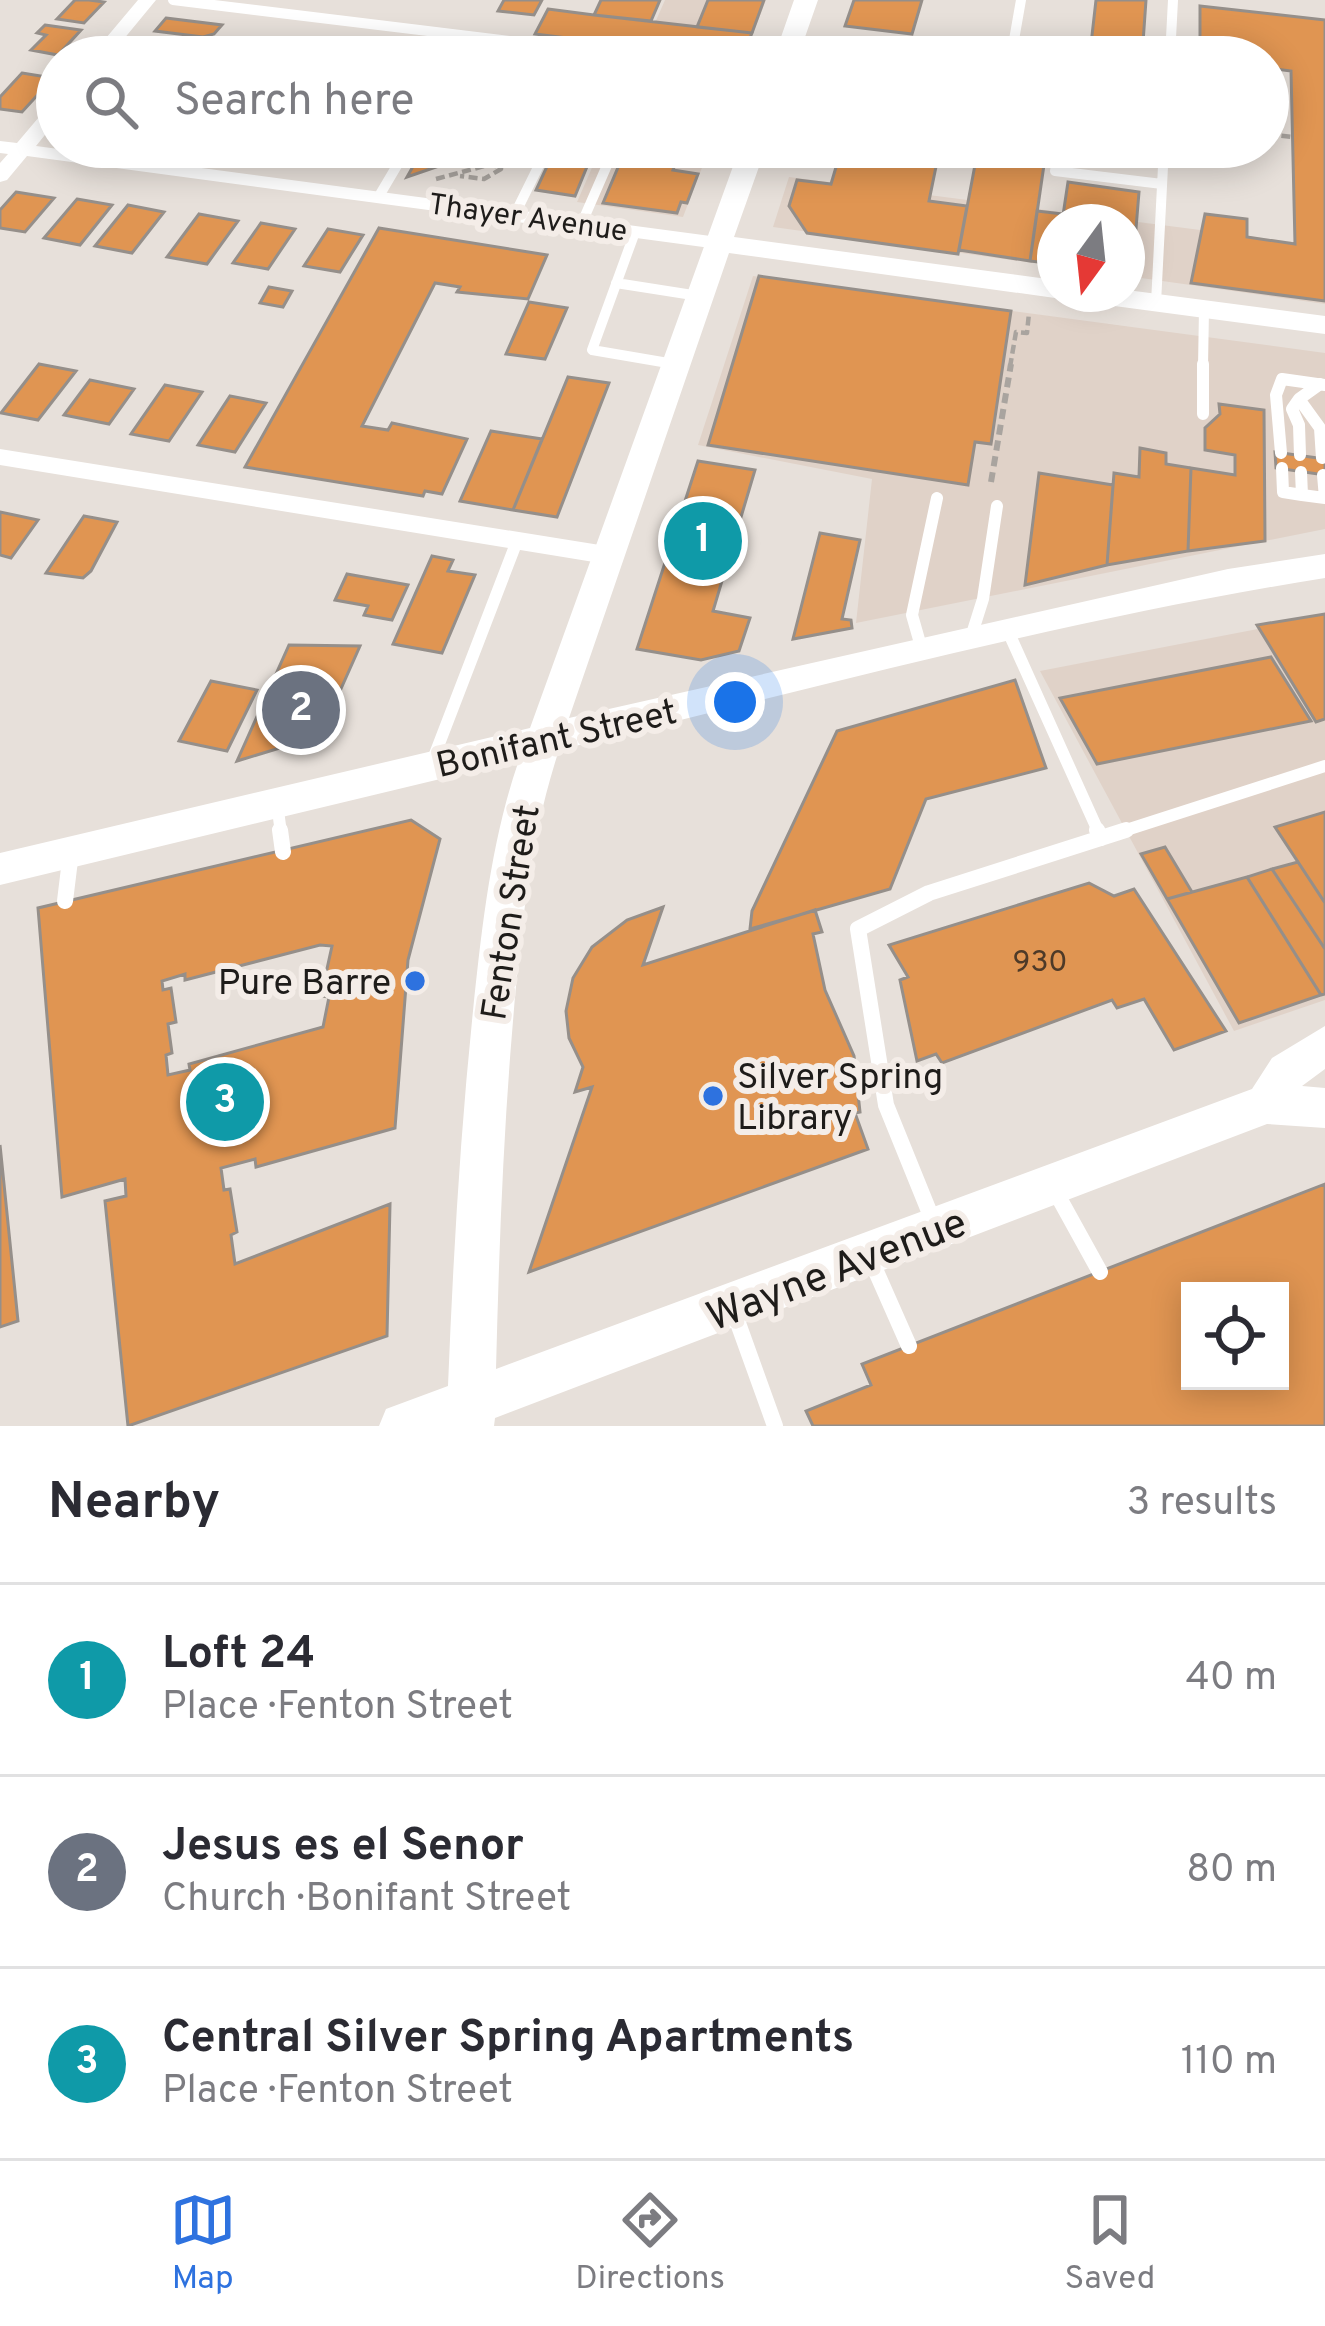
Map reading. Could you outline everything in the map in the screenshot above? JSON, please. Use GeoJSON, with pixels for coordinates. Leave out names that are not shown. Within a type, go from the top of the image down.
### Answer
{"type":"FeatureCollection","features":[{"type":"Feature","properties":{"kind":"street"},"geometry":{"type":"LineString","coordinates":[[117,36],[147,0]]}},
{"type":"Feature","properties":{"kind":"street"},"geometry":{"type":"LineString","coordinates":[[793,36],[806,0]]}},
{"type":"Feature","properties":{"kind":"street"},"geometry":{"type":"LineString","coordinates":[[0,176],[11,149],[36,127]]}},
{"type":"Feature","properties":{"kind":"street","name":"Thayer Avenue"},"geometry":{"type":"LineString","coordinates":[[160,168],[1037,287]]}},
{"type":"Feature","properties":{"kind":"street","name":"Fenton Street"},"geometry":{"type":"LineString","coordinates":[[471,1413],[479,1152],[498,962],[523,803],[605,556],[745,168]]}},
{"type":"Feature","properties":{"kind":"street"},"geometry":{"type":"LineString","coordinates":[[1145,301],[1325,325]]}},
{"type":"Feature","properties":{"kind":"street"},"geometry":{"type":"LineString","coordinates":[[0,457],[605,556]]}},
{"type":"Feature","properties":{"kind":"street","name":"Bonifant Street"},"geometry":{"type":"LineString","coordinates":[[0,869],[970,637],[1228,581],[1325,566]]}},
{"type":"Feature","properties":{"kind":"street","name":"Wayne Avenue"},"geometry":{"type":"LineString","coordinates":[[1267,1104],[1287,1072],[1325,1045]]}},
{"type":"Feature","properties":{"kind":"street","name":"Wayne Avenue"},"geometry":{"type":"LineString","coordinates":[[403,1426],[471,1413],[732,1307],[1267,1104],[1325,1108]]}},
{"type":"Feature","properties":{"kind":"lane"},"geometry":{"type":"LineString","coordinates":[[173,0],[466,36]]}},
{"type":"Feature","properties":{"kind":"lane"},"geometry":{"type":"LineString","coordinates":[[1014,36],[1021,0]]}},
{"type":"Feature","properties":{"kind":"lane"},"geometry":{"type":"LineString","coordinates":[[1171,36],[1173,0]]}},
{"type":"Feature","properties":{"kind":"lane"},"geometry":{"type":"LineString","coordinates":[[379,196],[396,168]]}},
{"type":"Feature","properties":{"kind":"lane"},"geometry":{"type":"LineString","coordinates":[[514,216],[538,168]]}},
{"type":"Feature","properties":{"kind":"lane"},"geometry":{"type":"LineString","coordinates":[[581,225],[608,168]]}},
{"type":"Feature","properties":{"kind":"lane"},"geometry":{"type":"LineString","coordinates":[[1056,168],[1162,184]]}},
{"type":"Feature","properties":{"kind":"lane"},"geometry":{"type":"LineString","coordinates":[[1156,303],[1163,168]]}},
{"type":"Feature","properties":{"kind":"lane"},"geometry":{"type":"LineString","coordinates":[[635,232],[592,350],[674,364]]}},
{"type":"Feature","properties":{"kind":"lane"},"geometry":{"type":"LineString","coordinates":[[616,283],[699,296]]}},
{"type":"Feature","properties":{"kind":"lane"},"geometry":{"type":"LineString","coordinates":[[1203,414],[1204,309]]}},
{"type":"Feature","properties":{"kind":"lane"},"geometry":{"type":"LineString","coordinates":[[1281,453],[1276,395],[1282,379],[1322,384]]}},
{"type":"Feature","properties":{"kind":"lane"},"geometry":{"type":"LineString","coordinates":[[1300,455],[1299,425],[1292,409],[1322,384]]}},
{"type":"Feature","properties":{"kind":"lane"},"geometry":{"type":"LineString","coordinates":[[1299,399],[1320,428],[1322,458]]}},
{"type":"Feature","properties":{"kind":"lane"},"geometry":{"type":"LineString","coordinates":[[1282,469],[1282,492],[1325,498],[1322,475]]}},
{"type":"Feature","properties":{"kind":"lane"},"geometry":{"type":"LineString","coordinates":[[1301,472],[1302,495]]}},
{"type":"Feature","properties":{"kind":"lane"},"geometry":{"type":"LineString","coordinates":[[922,650],[912,615],[937,498]]}},
{"type":"Feature","properties":{"kind":"lane"},"geometry":{"type":"LineString","coordinates":[[970,637],[982,599],[997,506]]}},
{"type":"Feature","properties":{"kind":"lane"},"geometry":{"type":"LineString","coordinates":[[430,767],[517,541]]}},
{"type":"Feature","properties":{"kind":"lane"},"geometry":{"type":"LineString","coordinates":[[1007,629],[1100,838]]}},
{"type":"Feature","properties":{"kind":"lane"},"geometry":{"type":"LineString","coordinates":[[936,1228],[886,1106],[858,928],[929,893],[1325,766]]}},
{"type":"Feature","properties":{"kind":"lane"},"geometry":{"type":"LineString","coordinates":[[278,803],[283,852]]}},
{"type":"Feature","properties":{"kind":"lane"},"geometry":{"type":"LineString","coordinates":[[65,901],[71,852]]}},
{"type":"Feature","properties":{"kind":"lane"},"geometry":{"type":"LineString","coordinates":[[1053,1187],[1100,1272]]}},
{"type":"Feature","properties":{"kind":"lane"},"geometry":{"type":"LineString","coordinates":[[869,1255],[909,1346]]}},
{"type":"Feature","properties":{"kind":"lane"},"geometry":{"type":"LineString","coordinates":[[732,1307],[775,1426]]}},
{"type":"Feature","properties":{"kind":"path"},"geometry":{"type":"LineString","coordinates":[[436,179],[481,168]]}},
{"type":"Feature","properties":{"kind":"path"},"geometry":{"type":"LineString","coordinates":[[460,176],[493,177],[499,168]]}},
{"type":"Feature","properties":{"kind":"path"},"geometry":{"type":"LineString","coordinates":[[476,170],[478,179]]}},
{"type":"Feature","properties":{"kind":"path"},"geometry":{"type":"LineString","coordinates":[[937,498],[963,495],[992,481],[1016,332],[1028,333],[1029,309]]}},
{"type":"Feature","properties":{"kind":"shaded area"},"geometry":{"type":"Polygon","coordinates":[[[665,0],[766,0],[752,36],[649,36],[665,0]]]}},
{"type":"Feature","properties":{"kind":"shaded area"},"geometry":{"type":"Polygon","coordinates":[[[592,168],[702,168],[683,217],[577,202],[592,168]]]}},
{"type":"Feature","properties":{"kind":"shaded area"},"geometry":{"type":"Polygon","coordinates":[[[789,177],[1037,209],[1037,264],[773,227],[789,177]]]}},
{"type":"Feature","properties":{"kind":"shaded area"},"geometry":{"type":"Polygon","coordinates":[[[1145,223],[1325,246],[1325,304],[1145,279],[1145,223]]]}},
{"type":"Feature","properties":{"kind":"shaded area"},"geometry":{"type":"Polygon","coordinates":[[[753,276],[1325,353],[1325,529],[856,623],[872,479],[698,445],[753,276]]]}},
{"type":"Feature","properties":{"kind":"shaded area"},"geometry":{"type":"Polygon","coordinates":[[[1325,616],[1325,1000],[1234,1031],[1040,671],[1325,616]]]}},
{"type":"Feature","properties":{"kind":"building"},"geometry":{"type":"Polygon","coordinates":[[[75,0],[104,2],[84,23],[57,19],[75,0]]]}},
{"type":"Feature","properties":{"kind":"building"},"geometry":{"type":"Polygon","coordinates":[[[504,0],[542,0],[534,15],[498,11],[504,0]]]}},
{"type":"Feature","properties":{"kind":"building"},"geometry":{"type":"Polygon","coordinates":[[[601,0],[660,0],[651,21],[594,15],[601,0]]]}},
{"type":"Feature","properties":{"kind":"building"},"geometry":{"type":"Polygon","coordinates":[[[708,0],[764,0],[752,33],[697,27],[708,0]]]}},
{"type":"Feature","properties":{"kind":"building"},"geometry":{"type":"Polygon","coordinates":[[[854,0],[922,0],[912,34],[845,26],[854,0]]]}},
{"type":"Feature","properties":{"kind":"building"},"geometry":{"type":"Polygon","coordinates":[[[1096,0],[1146,0],[1143,36],[1092,36],[1096,0]]]}},
{"type":"Feature","properties":{"kind":"building"},"geometry":{"type":"Polygon","coordinates":[[[1200,6],[1325,20],[1325,301],[1191,283],[1205,214],[1247,219],[1247,237],[1295,244],[1289,36],[1200,36],[1200,6]]]}},
{"type":"Feature","properties":{"kind":"building"},"geometry":{"type":"Polygon","coordinates":[[[548,9],[752,33],[751,36],[535,34],[548,9]]]}},
{"type":"Feature","properties":{"kind":"building"},"geometry":{"type":"Polygon","coordinates":[[[166,18],[222,25],[207,36],[155,31],[166,18]]]}},
{"type":"Feature","properties":{"kind":"building"},"geometry":{"type":"Polygon","coordinates":[[[45,25],[81,30],[75,36],[37,33],[45,25]]]}},
{"type":"Feature","properties":{"kind":"building"},"geometry":{"type":"Polygon","coordinates":[[[22,73],[36,75],[36,97],[22,112],[0,109],[0,97],[22,73]]]}},
{"type":"Feature","properties":{"kind":"building"},"geometry":{"type":"Polygon","coordinates":[[[412,168],[433,168],[407,177],[412,168]]]}},
{"type":"Feature","properties":{"kind":"building"},"geometry":{"type":"Polygon","coordinates":[[[546,168],[586,168],[575,196],[536,190],[546,168]]]}},
{"type":"Feature","properties":{"kind":"building"},"geometry":{"type":"Polygon","coordinates":[[[618,168],[674,168],[698,174],[687,203],[681,202],[677,213],[603,203],[618,168]]]}},
{"type":"Feature","properties":{"kind":"building"},"geometry":{"type":"Polygon","coordinates":[[[836,168],[936,168],[929,201],[967,206],[958,254],[807,233],[789,206],[797,180],[831,184],[836,168]]]}},
{"type":"Feature","properties":{"kind":"building"},"geometry":{"type":"Polygon","coordinates":[[[974,168],[1044,168],[1030,261],[959,250],[974,168]]]}},
{"type":"Feature","properties":{"kind":"building"},"geometry":{"type":"Polygon","coordinates":[[[1068,182],[1139,192],[1138,204],[1065,204],[1068,182]]]}},
{"type":"Feature","properties":{"kind":"building"},"geometry":{"type":"Polygon","coordinates":[[[16,192],[54,198],[25,232],[0,228],[0,210],[16,192]]]}},
{"type":"Feature","properties":{"kind":"building"},"geometry":{"type":"Polygon","coordinates":[[[77,199],[112,205],[80,245],[44,238],[77,199]]]}},
{"type":"Feature","properties":{"kind":"building"},"geometry":{"type":"Polygon","coordinates":[[[128,205],[164,212],[132,253],[95,246],[128,205]]]}},
{"type":"Feature","properties":{"kind":"building"},"geometry":{"type":"Polygon","coordinates":[[[1037,211],[1037,262],[1030,261],[1037,211]]]}},
{"type":"Feature","properties":{"kind":"building"},"geometry":{"type":"Polygon","coordinates":[[[199,214],[238,221],[207,264],[167,257],[199,214]]]}},
{"type":"Feature","properties":{"kind":"building"},"geometry":{"type":"Polygon","coordinates":[[[261,223],[295,229],[268,269],[233,263],[261,223]]]}},
{"type":"Feature","properties":{"kind":"building"},"geometry":{"type":"Polygon","coordinates":[[[379,228],[547,255],[528,299],[457,292],[460,287],[435,283],[362,426],[388,430],[392,423],[467,439],[442,494],[425,491],[423,496],[245,467],[379,228]]]}},
{"type":"Feature","properties":{"kind":"building"},"geometry":{"type":"Polygon","coordinates":[[[328,229],[363,235],[340,272],[304,266],[328,229]]]}},
{"type":"Feature","properties":{"kind":"building"},"geometry":{"type":"Polygon","coordinates":[[[759,276],[1011,311],[991,444],[975,442],[968,485],[708,445],[759,276]]]}},
{"type":"Feature","properties":{"kind":"building"},"geometry":{"type":"Polygon","coordinates":[[[269,287],[292,291],[283,307],[260,303],[269,287]]]}},
{"type":"Feature","properties":{"kind":"building"},"geometry":{"type":"Polygon","coordinates":[[[529,302],[567,308],[545,359],[506,354],[529,302]]]}},
{"type":"Feature","properties":{"kind":"building"},"geometry":{"type":"Polygon","coordinates":[[[39,364],[76,371],[38,420],[1,413],[39,364]]]}},
{"type":"Feature","properties":{"kind":"building"},"geometry":{"type":"Polygon","coordinates":[[[568,377],[609,383],[557,517],[513,510],[568,377]]]}},
{"type":"Feature","properties":{"kind":"building"},"geometry":{"type":"Polygon","coordinates":[[[90,380],[134,389],[109,424],[64,415],[90,380]]]}},
{"type":"Feature","properties":{"kind":"building"},"geometry":{"type":"Polygon","coordinates":[[[165,385],[202,392],[169,441],[131,434],[165,385]]]}},
{"type":"Feature","properties":{"kind":"building"},"geometry":{"type":"Polygon","coordinates":[[[230,396],[266,403],[235,452],[198,445],[230,396]]]}},
{"type":"Feature","properties":{"kind":"building"},"geometry":{"type":"Polygon","coordinates":[[[1219,404],[1264,410],[1265,541],[1188,551],[1191,468],[1235,475],[1235,455],[1205,450],[1205,428],[1220,414],[1219,404]]]}},
{"type":"Feature","properties":{"kind":"building"},"geometry":{"type":"Polygon","coordinates":[[[491,431],[542,439],[513,510],[460,501],[491,431]]]}},
{"type":"Feature","properties":{"kind":"building"},"geometry":{"type":"Polygon","coordinates":[[[1140,448],[1166,453],[1166,464],[1191,468],[1188,551],[1107,565],[1114,473],[1139,477],[1140,448]]]}},
{"type":"Feature","properties":{"kind":"building"},"geometry":{"type":"Polygon","coordinates":[[[1275,452],[1325,459],[1325,475],[1276,468],[1275,452]]]}},
{"type":"Feature","properties":{"kind":"building"},"geometry":{"type":"Polygon","coordinates":[[[698,461],[755,470],[713,611],[750,618],[739,651],[701,660],[637,649],[698,461]]]}},
{"type":"Feature","properties":{"kind":"building"},"geometry":{"type":"Polygon","coordinates":[[[1039,473],[1113,485],[1107,565],[1025,585],[1039,473]]]}},
{"type":"Feature","properties":{"kind":"building"},"geometry":{"type":"Polygon","coordinates":[[[0,512],[38,520],[11,558],[0,555],[0,512]]]}},
{"type":"Feature","properties":{"kind":"building"},"geometry":{"type":"Polygon","coordinates":[[[84,516],[117,522],[91,571],[83,578],[46,573],[84,516]]]}},
{"type":"Feature","properties":{"kind":"building"},"geometry":{"type":"Polygon","coordinates":[[[820,533],[860,540],[842,619],[851,620],[852,628],[793,639],[820,533]]]}},
{"type":"Feature","properties":{"kind":"building"},"geometry":{"type":"Polygon","coordinates":[[[432,556],[453,560],[448,571],[475,575],[442,653],[393,644],[432,556]]]}},
{"type":"Feature","properties":{"kind":"building"},"geometry":{"type":"Polygon","coordinates":[[[347,574],[408,585],[392,620],[364,615],[368,606],[335,600],[347,574]]]}},
{"type":"Feature","properties":{"kind":"building"},"geometry":{"type":"Polygon","coordinates":[[[1325,614],[1325,719],[1316,722],[1257,625],[1325,614]]]}},
{"type":"Feature","properties":{"kind":"building"},"geometry":{"type":"Polygon","coordinates":[[[289,645],[360,646],[315,747],[296,743],[237,761],[289,645]]]}},
{"type":"Feature","properties":{"kind":"building"},"geometry":{"type":"Polygon","coordinates":[[[1271,657],[1311,721],[1097,764],[1060,698],[1271,657]]]}},
{"type":"Feature","properties":{"kind":"building"},"geometry":{"type":"Polygon","coordinates":[[[1015,680],[1046,768],[926,799],[890,889],[750,929],[752,911],[837,731],[1015,680]]]}},
{"type":"Feature","properties":{"kind":"building"},"geometry":{"type":"Polygon","coordinates":[[[211,681],[257,690],[227,751],[179,741],[211,681]]]}},
{"type":"Feature","properties":{"kind":"building"},"geometry":{"type":"Polygon","coordinates":[[[1325,812],[1325,903],[1275,827],[1325,812]]]}},
{"type":"Feature","properties":{"kind":"building"},"geometry":{"type":"Polygon","coordinates":[[[411,820],[440,839],[408,960],[395,1128],[256,1167],[255,1159],[221,1168],[224,1190],[230,1189],[237,1232],[231,1235],[235,1264],[390,1204],[387,1336],[128,1426],[105,1201],[126,1196],[125,1179],[62,1197],[38,908],[411,820]],[[320,945],[185,980],[185,974],[162,981],[163,990],[171,988],[176,1022],[168,1024],[172,1053],[166,1055],[168,1075],[190,1070],[189,1064],[323,1027],[329,997],[321,996],[332,946],[320,945]]]}},
{"type":"Feature","properties":{"kind":"building"},"geometry":{"type":"Polygon","coordinates":[[[1165,847],[1192,892],[1167,899],[1141,854],[1165,847]]]}},
{"type":"Feature","properties":{"kind":"building"},"geometry":{"type":"Polygon","coordinates":[[[1298,862],[1325,903],[1325,949],[1272,869],[1298,862]]]}},
{"type":"Feature","properties":{"kind":"building"},"geometry":{"type":"Polygon","coordinates":[[[1272,869],[1325,949],[1325,994],[1321,995],[1247,877],[1272,869]]]}},
{"type":"Feature","properties":{"kind":"building"},"geometry":{"type":"Polygon","coordinates":[[[1247,877],[1321,995],[1239,1023],[1167,899],[1247,877]]]}},
{"type":"Feature","properties":{"kind":"building"},"geometry":{"type":"Polygon","coordinates":[[[1089,883],[1114,896],[1134,889],[1226,1031],[1174,1050],[1144,999],[1117,1008],[1112,1000],[942,1063],[936,1054],[917,1061],[900,980],[908,977],[889,945],[1089,883]]]}},
{"type":"Feature","properties":{"kind":"building"},"geometry":{"type":"Polygon","coordinates":[[[663,907],[643,965],[815,910],[822,932],[813,934],[825,990],[854,1056],[860,1112],[855,1113],[868,1149],[529,1272],[592,1087],[575,1092],[583,1067],[569,1038],[566,1011],[573,978],[592,947],[627,920],[663,907]]]}},
{"type":"Feature","properties":{"kind":"building"},"geometry":{"type":"Polygon","coordinates":[[[0,1145],[18,1321],[0,1327],[0,1145]]]}},
{"type":"Feature","properties":{"kind":"building"},"geometry":{"type":"Polygon","coordinates":[[[1325,1184],[1325,1426],[813,1426],[806,1411],[871,1385],[862,1364],[1325,1184]]]}},
{"type":"Feature","properties":{"kind":"place","name":"Loft 24"},"geometry":{"type":"Point","coordinates":[703,541]}},
{"type":"Feature","properties":{"kind":"place","name":"Jesus es el Senor"},"geometry":{"type":"Point","coordinates":[301,710]}},
{"type":"Feature","properties":{"kind":"place","name":"Pure Barre"},"geometry":{"type":"Point","coordinates":[415,981]}},
{"type":"Feature","properties":{"kind":"place","name":"Silver Spring Library"},"geometry":{"type":"Point","coordinates":[713,1096]}},
{"type":"Feature","properties":{"kind":"place","name":"Central Silver Spring Apartments"},"geometry":{"type":"Point","coordinates":[225,1102]}}]}
